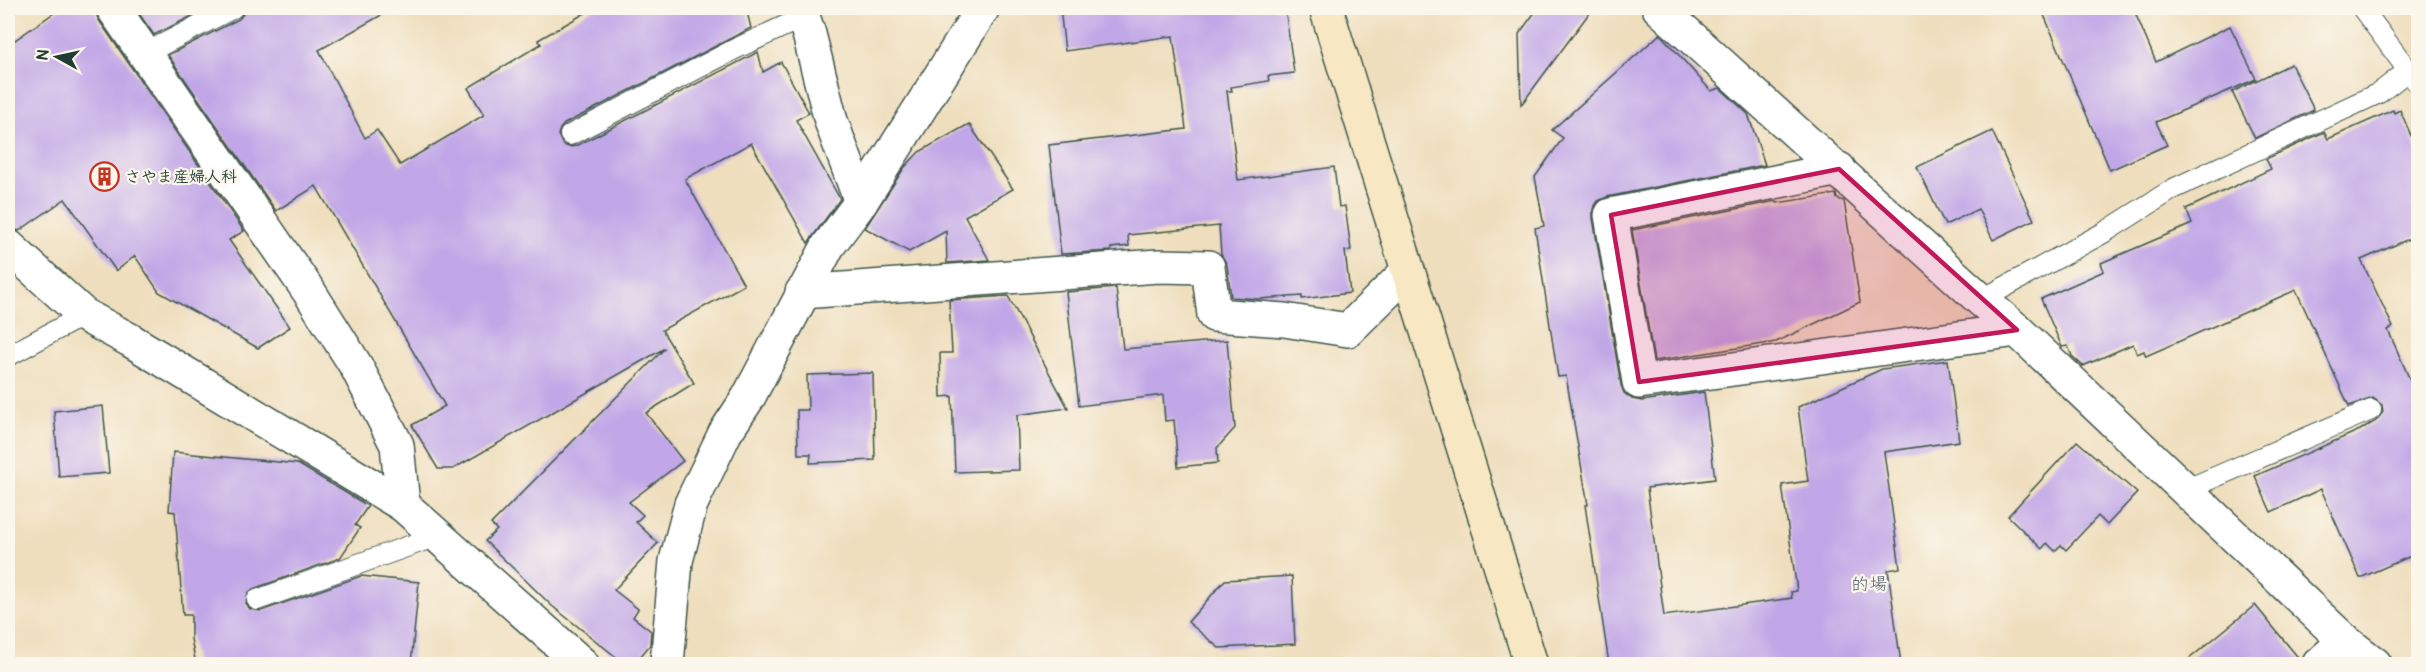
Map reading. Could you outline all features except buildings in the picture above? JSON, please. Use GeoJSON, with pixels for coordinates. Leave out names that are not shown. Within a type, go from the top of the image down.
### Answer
{"type":"FeatureCollection","features":[{"type":"Feature","properties":{"kind":"street"},"geometry":{"type":"LineString","coordinates":[[113,8],[310,292],[356,366],[397,445],[403,505]]}},
{"type":"Feature","properties":{"kind":"street"},"geometry":{"type":"LineString","coordinates":[[667,664],[676,561],[691,504],[725,433],[747,399],[828,246],[861,202],[982,8]]}},
{"type":"Feature","properties":{"kind":"street"},"geometry":{"type":"LineString","coordinates":[[1326,8],[1531,664]]}},
{"type":"Feature","properties":{"kind":"street"},"geometry":{"type":"LineString","coordinates":[[1659,8],[2017,330],[2345,640],[2375,664]]}},
{"type":"Feature","properties":{"kind":"street"},"geometry":{"type":"LineString","coordinates":[[802,12],[831,121],[861,202]]}},
{"type":"Feature","properties":{"kind":"street"},"geometry":{"type":"LineString","coordinates":[[1839,169],[1611,215],[1639,382],[2017,330]]}},
{"type":"Feature","properties":{"kind":"street"},"geometry":{"type":"LineString","coordinates":[[8,246],[84,315],[130,340],[403,505],[582,664]]}},
{"type":"Feature","properties":{"kind":"street"},"geometry":{"type":"LineString","coordinates":[[802,292],[1158,266],[1208,267],[1214,315],[1284,320],[1348,330],[1407,272]]}},
{"type":"Feature","properties":{"kind":"street"},"geometry":{"type":"LineString","coordinates":[[2319,664],[2345,640]]}},
{"type":"Feature","properties":{"kind":"lane"},"geometry":{"type":"LineString","coordinates":[[144,54],[233,8]]}},
{"type":"Feature","properties":{"kind":"lane"},"geometry":{"type":"LineString","coordinates":[[1981,300],[2105,232],[2173,189],[2414,77],[2362,8]]}},
{"type":"Feature","properties":{"kind":"lane"},"geometry":{"type":"LineString","coordinates":[[570,135],[802,12]]}},
{"type":"Feature","properties":{"kind":"lane"},"geometry":{"type":"LineString","coordinates":[[8,356],[84,315]]}},
{"type":"Feature","properties":{"kind":"lane"},"geometry":{"type":"LineString","coordinates":[[2185,490],[2371,410]]}},
{"type":"Feature","properties":{"kind":"lane"},"geometry":{"type":"LineString","coordinates":[[257,600],[437,536]]}},
{"type":"Feature","properties":{"kind":"highlighted area"},"geometry":{"type":"Polygon","coordinates":[[[1839,169],[2017,330],[1639,382],[1611,215],[1839,169]]]}},
{"type":"Feature","properties":{"kind":"place","name":"さやま産婦人科"},"geometry":{"type":"Point","coordinates":[104,176]}},
{"type":"Feature","properties":{"kind":"district","name":"的場"},"geometry":{"type":"Point","coordinates":[1869,584]}}]}
